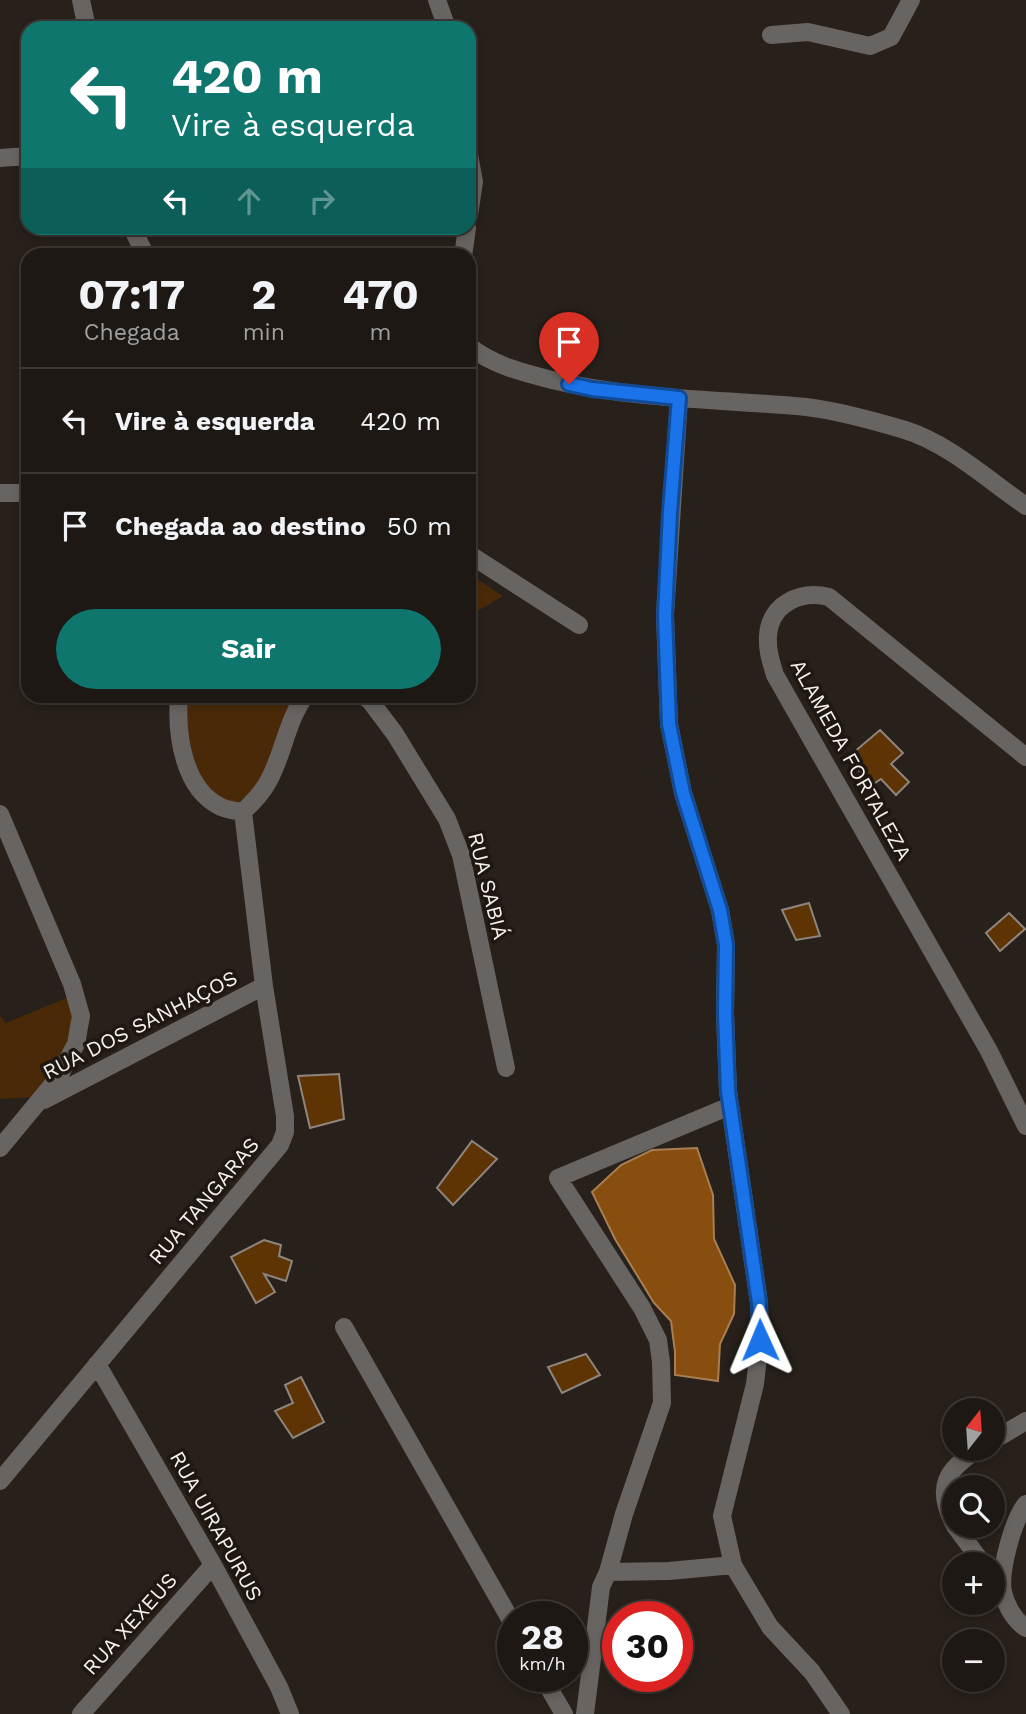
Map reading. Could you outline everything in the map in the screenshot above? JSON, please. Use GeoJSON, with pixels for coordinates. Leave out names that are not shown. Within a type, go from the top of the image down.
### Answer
{"type":"FeatureCollection","features":[{"type":"Feature","properties":{"kind":"street"},"geometry":{"type":"LineString","coordinates":[[82,0],[86,21]]}},
{"type":"Feature","properties":{"kind":"street"},"geometry":{"type":"LineString","coordinates":[[437,0],[444,21]]}},
{"type":"Feature","properties":{"kind":"street"},"geometry":{"type":"LineString","coordinates":[[771,35],[808,32],[870,46],[891,37],[911,0]]}},
{"type":"Feature","properties":{"kind":"street"},"geometry":{"type":"LineString","coordinates":[[0,158],[21,156]]}},
{"type":"Feature","properties":{"kind":"street"},"geometry":{"type":"LineString","coordinates":[[476,351],[524,373],[592,389],[809,407],[906,430],[939,445],[1026,506]]}},
{"type":"Feature","properties":{"kind":"street"},"geometry":{"type":"LineString","coordinates":[[679,398],[665,615],[669,724],[683,793],[720,910],[726,945],[725,1013],[730,1106],[759,1303],[760,1340],[755,1384],[722,1516],[733,1565],[770,1627],[812,1672],[841,1714]]}},
{"type":"Feature","properties":{"kind":"street"},"geometry":{"type":"LineString","coordinates":[[0,493],[21,492]]}},
{"type":"Feature","properties":{"kind":"street"},"geometry":{"type":"LineString","coordinates":[[476,559],[579,625]]}},
{"type":"Feature","properties":{"kind":"street","name":"ALAMEDA FORTALEZA"},"geometry":{"type":"LineString","coordinates":[[1026,757],[828,597],[817,594],[799,596],[786,603],[769,626],[768,648],[775,675],[989,1051],[1026,1126]]}},
{"type":"Feature","properties":{"kind":"street"},"geometry":{"type":"LineString","coordinates":[[179,703],[182,752],[196,787],[221,807],[243,812],[270,778],[300,703]]}},
{"type":"Feature","properties":{"kind":"street","name":"RUA SABIÁ"},"geometry":{"type":"LineString","coordinates":[[372,703],[395,734],[447,819],[461,856],[506,1068]]}},
{"type":"Feature","properties":{"kind":"street","name":"RUA TANGARAS"},"geometry":{"type":"LineString","coordinates":[[0,1480],[280,1145],[285,1132],[243,812]]}},
{"type":"Feature","properties":{"kind":"street"},"geometry":{"type":"LineString","coordinates":[[0,814],[72,984],[81,1016],[76,1044],[58,1078],[0,1148]]}},
{"type":"Feature","properties":{"kind":"street","name":"RUA DOS SANHAÇOS"},"geometry":{"type":"LineString","coordinates":[[37,1104],[264,986]]}},
{"type":"Feature","properties":{"kind":"street"},"geometry":{"type":"LineString","coordinates":[[585,1714],[601,1587],[662,1403],[658,1340],[642,1308],[558,1178],[730,1106]]}},
{"type":"Feature","properties":{"kind":"street"},"geometry":{"type":"LineString","coordinates":[[344,1327],[500,1601]]}},
{"type":"Feature","properties":{"kind":"street","name":"RUA UIRAPURUS"},"geometry":{"type":"LineString","coordinates":[[97,1364],[213,1565],[279,1687],[290,1714]]}},
{"type":"Feature","properties":{"kind":"street"},"geometry":{"type":"LineString","coordinates":[[1005,1433],[1026,1421]]}},
{"type":"Feature","properties":{"kind":"street"},"geometry":{"type":"LineString","coordinates":[[948,1475],[959,1461]]}},
{"type":"Feature","properties":{"kind":"street"},"geometry":{"type":"LineString","coordinates":[[1005,1560],[1017,1515],[1026,1504]]}},
{"type":"Feature","properties":{"kind":"street","name":"RUA XEXEUS"},"geometry":{"type":"LineString","coordinates":[[81,1714],[213,1565]]}},
{"type":"Feature","properties":{"kind":"street"},"geometry":{"type":"LineString","coordinates":[[608,1572],[669,1571],[733,1565]]}},
{"type":"Feature","properties":{"kind":"street"},"geometry":{"type":"LineString","coordinates":[[1005,1599],[1016,1622],[1026,1628]]}},
{"type":"Feature","properties":{"kind":"street"},"geometry":{"type":"LineString","coordinates":[[551,1692],[564,1714]]}},
{"type":"Feature","properties":{"kind":"shaded area"},"geometry":{"type":"Polygon","coordinates":[[[476,579],[503,596],[476,612],[476,579]]]}},
{"type":"Feature","properties":{"kind":"shaded area"},"geometry":{"type":"Polygon","coordinates":[[[182,703],[296,703],[265,776],[236,808],[200,783],[182,703]]]}},
{"type":"Feature","properties":{"kind":"shaded area"},"geometry":{"type":"Polygon","coordinates":[[[69,997],[73,1026],[71,1039],[60,1063],[33,1097],[0,1099],[0,1016],[6,1023],[69,997]]]}},
{"type":"Feature","properties":{"kind":"shaded area"},"geometry":{"type":"Polygon","coordinates":[[[697,1148],[713,1195],[714,1239],[735,1285],[734,1314],[720,1344],[718,1381],[675,1375],[671,1321],[654,1303],[615,1239],[592,1192],[621,1165],[652,1150],[697,1148]]]}},
{"type":"Feature","properties":{"kind":"building"},"geometry":{"type":"Polygon","coordinates":[[[880,730],[903,753],[891,764],[909,782],[896,795],[881,779],[872,785],[847,758],[880,730]]]}},
{"type":"Feature","properties":{"kind":"building"},"geometry":{"type":"Polygon","coordinates":[[[809,903],[820,936],[796,940],[782,910],[809,903]]]}},
{"type":"Feature","properties":{"kind":"building"},"geometry":{"type":"Polygon","coordinates":[[[1009,913],[1025,929],[1000,951],[986,933],[1009,913]]]}},
{"type":"Feature","properties":{"kind":"building"},"geometry":{"type":"Polygon","coordinates":[[[339,1074],[344,1119],[310,1128],[298,1076],[339,1074]]]}},
{"type":"Feature","properties":{"kind":"building"},"geometry":{"type":"Polygon","coordinates":[[[472,1141],[497,1159],[453,1205],[437,1188],[472,1141]]]}},
{"type":"Feature","properties":{"kind":"building"},"geometry":{"type":"Polygon","coordinates":[[[264,1240],[281,1245],[279,1256],[292,1261],[286,1281],[264,1274],[275,1292],[256,1303],[231,1257],[264,1240]]]}},
{"type":"Feature","properties":{"kind":"building"},"geometry":{"type":"Polygon","coordinates":[[[586,1354],[600,1375],[562,1393],[548,1367],[586,1354]]]}},
{"type":"Feature","properties":{"kind":"building"},"geometry":{"type":"Polygon","coordinates":[[[301,1377],[324,1422],[293,1438],[275,1411],[293,1403],[285,1385],[301,1377]]]}},
{"type":"Feature","properties":{"kind":"route"},"geometry":{"type":"LineString","coordinates":[[569,384],[679,398],[665,615],[669,724],[683,793],[720,910],[726,945],[728,1091],[759,1303],[760,1340]]}}]}
